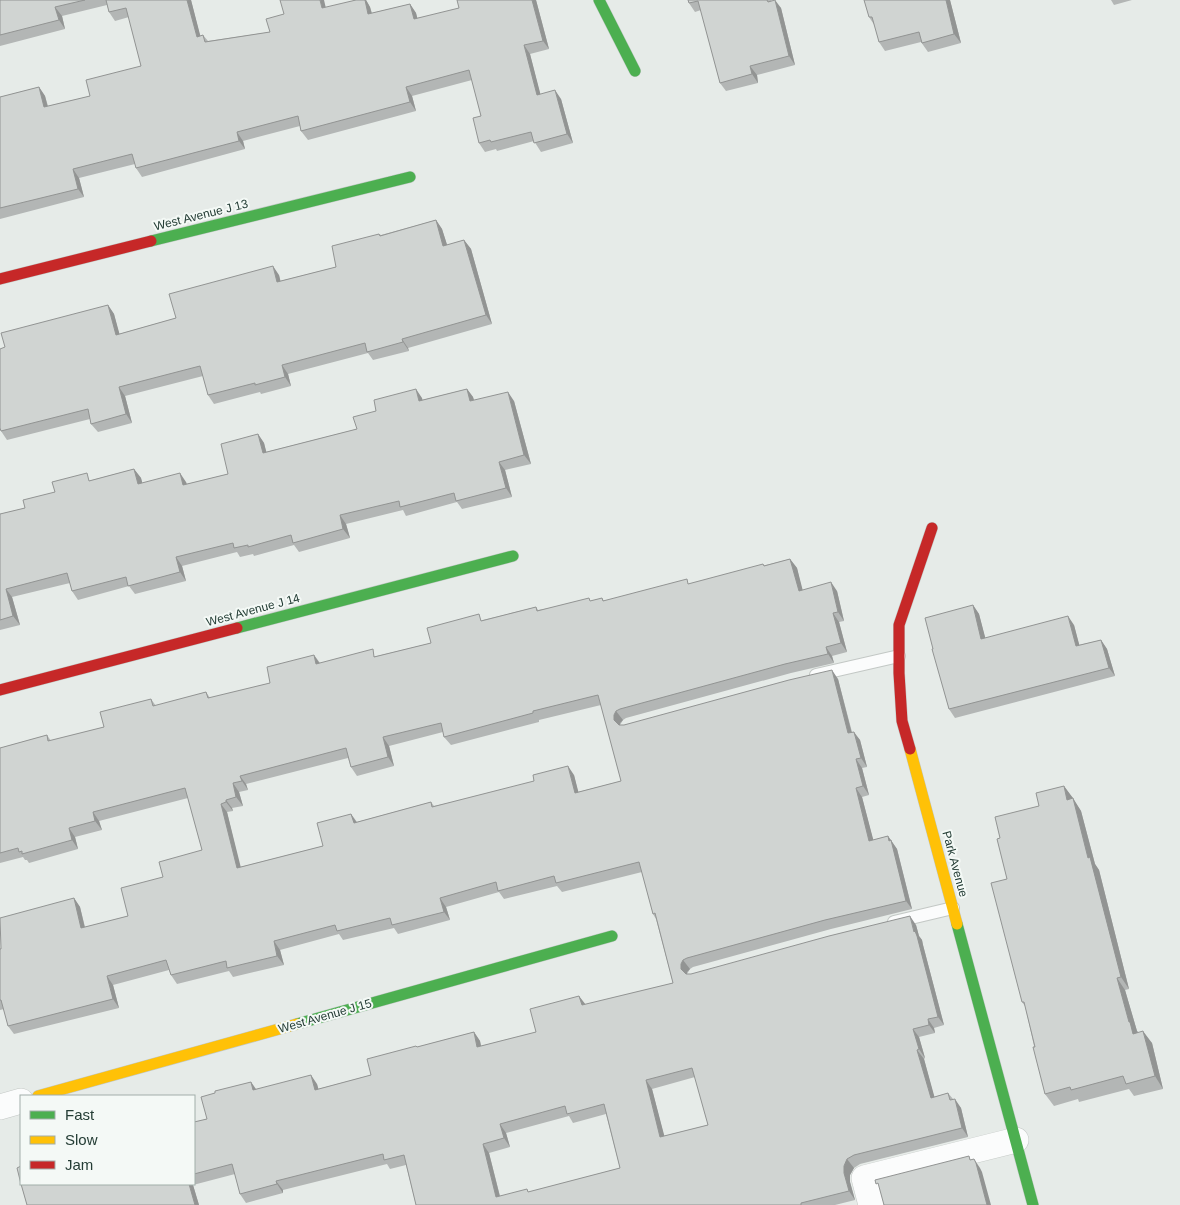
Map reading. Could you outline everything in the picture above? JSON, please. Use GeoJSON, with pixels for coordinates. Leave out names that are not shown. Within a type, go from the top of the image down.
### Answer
{"type":"FeatureCollection","features":[{"type":"Feature","properties":{"kind":"street"},"geometry":{"type":"LineString","coordinates":[[599,0],[636,71]]}},
{"type":"Feature","properties":{"kind":"street","name":"West Avenue J 13"},"geometry":{"type":"LineString","coordinates":[[0,279],[410,177]]}},
{"type":"Feature","properties":{"kind":"street","name":"Park Avenue"},"geometry":{"type":"LineString","coordinates":[[932,528],[899,624],[902,721],[1033,1205]]}},
{"type":"Feature","properties":{"kind":"street","name":"West Avenue J 14"},"geometry":{"type":"LineString","coordinates":[[0,690],[514,556]]}},
{"type":"Feature","properties":{"kind":"street","name":"West Avenue J 15"},"geometry":{"type":"LineString","coordinates":[[42,1095],[612,936]]}},
{"type":"Feature","properties":{"kind":"street"},"geometry":{"type":"LineString","coordinates":[[0,1107],[20,1101]]}},
{"type":"Feature","properties":{"kind":"street"},"geometry":{"type":"LineString","coordinates":[[871,1205],[864,1178],[1016,1140]]}},
{"type":"Feature","properties":{"kind":"lane"},"geometry":{"type":"LineString","coordinates":[[803,678],[899,656]]}},
{"type":"Feature","properties":{"kind":"lane"},"geometry":{"type":"LineString","coordinates":[[879,926],[952,908]]}},
{"type":"Feature","properties":{"kind":"building"},"geometry":{"type":"Polygon","coordinates":[[[0,0],[85,0],[55,7],[59,20],[0,35],[0,0]]]}},
{"type":"Feature","properties":{"kind":"building"},"geometry":{"type":"Polygon","coordinates":[[[106,0],[187,0],[197,37],[203,35],[205,42],[270,32],[266,19],[284,14],[280,0],[320,0],[322,8],[356,0],[365,0],[368,14],[410,4],[414,19],[459,8],[457,0],[532,0],[543,41],[524,45],[537,95],[555,90],[567,134],[534,143],[531,132],[491,142],[490,140],[479,143],[473,118],[481,116],[469,70],[406,87],[410,102],[301,131],[298,116],[237,132],[239,141],[136,168],[132,154],[73,169],[78,189],[0,208],[0,97],[39,87],[44,107],[90,96],[86,80],[141,66],[126,8],[109,12],[106,0]]]}},
{"type":"Feature","properties":{"kind":"building"},"geometry":{"type":"Polygon","coordinates":[[[688,0],[767,0],[768,2],[775,0],[789,56],[750,66],[752,74],[720,83],[698,1],[689,3],[688,0]]]}},
{"type":"Feature","properties":{"kind":"building"},"geometry":{"type":"Polygon","coordinates":[[[864,0],[946,0],[954,34],[922,43],[919,32],[879,42],[872,17],[869,17],[864,0]]]}},
{"type":"Feature","properties":{"kind":"building"},"geometry":{"type":"Polygon","coordinates":[[[436,220],[443,246],[464,240],[486,315],[402,339],[403,342],[367,352],[365,343],[282,365],[285,377],[208,395],[200,366],[119,387],[126,414],[91,424],[88,409],[1,431],[0,349],[5,347],[1,333],[108,305],[116,335],[176,318],[169,294],[273,266],[277,282],[336,267],[332,246],[379,234],[380,236],[436,220]]]}},
{"type":"Feature","properties":{"kind":"building"},"geometry":{"type":"Polygon","coordinates":[[[416,389],[419,401],[467,389],[470,401],[508,392],[524,455],[499,462],[506,488],[456,501],[454,493],[400,507],[399,501],[340,515],[343,529],[293,543],[291,535],[248,547],[248,545],[234,548],[233,543],[176,557],[180,572],[128,586],[126,577],[72,591],[67,573],[6,589],[13,616],[0,620],[0,514],[25,508],[23,500],[55,492],[52,482],[87,473],[89,481],[134,469],[138,484],[180,473],[183,485],[228,474],[221,444],[258,434],[263,453],[357,429],[353,417],[376,411],[374,400],[416,389]]]}},
{"type":"Feature","properties":{"kind":"building"},"geometry":{"type":"Polygon","coordinates":[[[790,559],[799,591],[831,582],[838,612],[833,613],[841,643],[826,647],[828,654],[620,709],[616,711],[614,720],[619,725],[624,725],[832,670],[848,733],[854,732],[861,758],[856,759],[863,786],[856,788],[869,841],[888,836],[889,841],[891,840],[906,901],[825,920],[687,958],[683,960],[681,969],[686,974],[691,974],[910,916],[938,1017],[928,1019],[929,1025],[913,1029],[919,1049],[917,1050],[931,1098],[948,1093],[950,1100],[955,1099],[962,1128],[854,1155],[847,1159],[844,1166],[849,1191],[801,1203],[801,1205],[416,1205],[404,1155],[384,1160],[383,1154],[276,1181],[277,1184],[240,1194],[232,1164],[195,1174],[195,1122],[207,1119],[201,1097],[215,1093],[215,1091],[251,1082],[253,1090],[311,1075],[315,1090],[371,1075],[367,1059],[416,1046],[474,1032],[477,1047],[536,1032],[530,1009],[579,996],[582,1005],[673,983],[655,913],[653,914],[639,862],[556,883],[554,876],[498,891],[496,882],[440,898],[444,912],[392,925],[390,918],[337,931],[335,925],[274,941],[277,956],[227,968],[226,961],[171,975],[166,960],[107,976],[113,999],[8,1026],[0,1000],[0,918],[74,898],[81,928],[128,916],[121,888],[163,877],[159,862],[202,850],[185,788],[93,812],[95,821],[69,828],[72,840],[22,854],[22,851],[19,852],[18,848],[0,853],[0,748],[47,735],[48,741],[104,727],[100,712],[151,699],[153,706],[206,692],[208,698],[270,683],[267,667],[314,655],[316,664],[373,649],[374,657],[431,643],[427,628],[479,614],[481,621],[536,607],[537,611],[589,598],[590,601],[602,598],[603,601],[687,579],[688,584],[763,564],[764,566],[790,559]],[[598,695],[533,711],[533,713],[444,737],[441,723],[383,737],[388,757],[351,767],[346,748],[240,776],[242,781],[233,783],[236,797],[226,800],[226,802],[221,804],[237,868],[323,846],[317,823],[351,814],[354,823],[431,802],[432,807],[534,781],[533,775],[568,766],[575,793],[621,781],[598,695]],[[692,1068],[646,1080],[660,1137],[708,1125],[692,1068]],[[604,1104],[567,1114],[565,1106],[500,1124],[504,1138],[483,1144],[496,1197],[527,1189],[528,1192],[620,1168],[604,1104]]]}},
{"type":"Feature","properties":{"kind":"building"},"geometry":{"type":"Polygon","coordinates":[[[973,605],[981,639],[1068,616],[1076,646],[1101,640],[1109,668],[949,709],[925,618],[973,605]]]}},
{"type":"Feature","properties":{"kind":"building"},"geometry":{"type":"Polygon","coordinates":[[[1064,786],[1067,800],[1073,798],[1088,858],[1090,857],[1121,977],[1117,978],[1129,1022],[1133,1034],[1143,1031],[1155,1076],[1126,1084],[1123,1076],[1071,1090],[1070,1087],[1045,1094],[1024,1002],[1022,1002],[991,883],[1007,879],[997,839],[1000,838],[995,817],[1039,806],[1036,793],[1064,786]]]}},
{"type":"Feature","properties":{"kind":"building"},"geometry":{"type":"Polygon","coordinates":[[[969,1156],[970,1160],[974,1159],[976,1163],[987,1205],[884,1205],[878,1183],[876,1184],[875,1180],[969,1156]]]}},
{"type":"Feature","properties":{"kind":"building"},"geometry":{"type":"Polygon","coordinates":[[[20,1166],[20,1180],[17,1168],[20,1166]]]}},
{"type":"Feature","properties":{"kind":"building"},"geometry":{"type":"Polygon","coordinates":[[[21,1185],[189,1185],[195,1205],[27,1205],[21,1185]]]}},
{"type":"Feature","properties":{"kind":"traffic: fast"},"geometry":{"type":"LineString","coordinates":[[599,0],[635,71]]}},
{"type":"Feature","properties":{"kind":"traffic: fast"},"geometry":{"type":"LineString","coordinates":[[151,241],[410,177]]}},
{"type":"Feature","properties":{"kind":"traffic: fast"},"geometry":{"type":"LineString","coordinates":[[237,628],[513,556]]}},
{"type":"Feature","properties":{"kind":"traffic: fast"},"geometry":{"type":"LineString","coordinates":[[957,924],[1033,1205]]}},
{"type":"Feature","properties":{"kind":"traffic: fast"},"geometry":{"type":"LineString","coordinates":[[297,1024],[612,936]]}},
{"type":"Feature","properties":{"kind":"traffic: slow"},"geometry":{"type":"LineString","coordinates":[[910,749],[957,924]]}},
{"type":"Feature","properties":{"kind":"traffic: slow"},"geometry":{"type":"LineString","coordinates":[[42,1095],[297,1024]]}},
{"type":"Feature","properties":{"kind":"traffic: jam"},"geometry":{"type":"LineString","coordinates":[[0,279],[151,241]]}},
{"type":"Feature","properties":{"kind":"traffic: jam"},"geometry":{"type":"LineString","coordinates":[[910,749],[902,721],[899,625],[932,528]]}},
{"type":"Feature","properties":{"kind":"traffic: jam"},"geometry":{"type":"LineString","coordinates":[[0,690],[237,628]]}}]}
